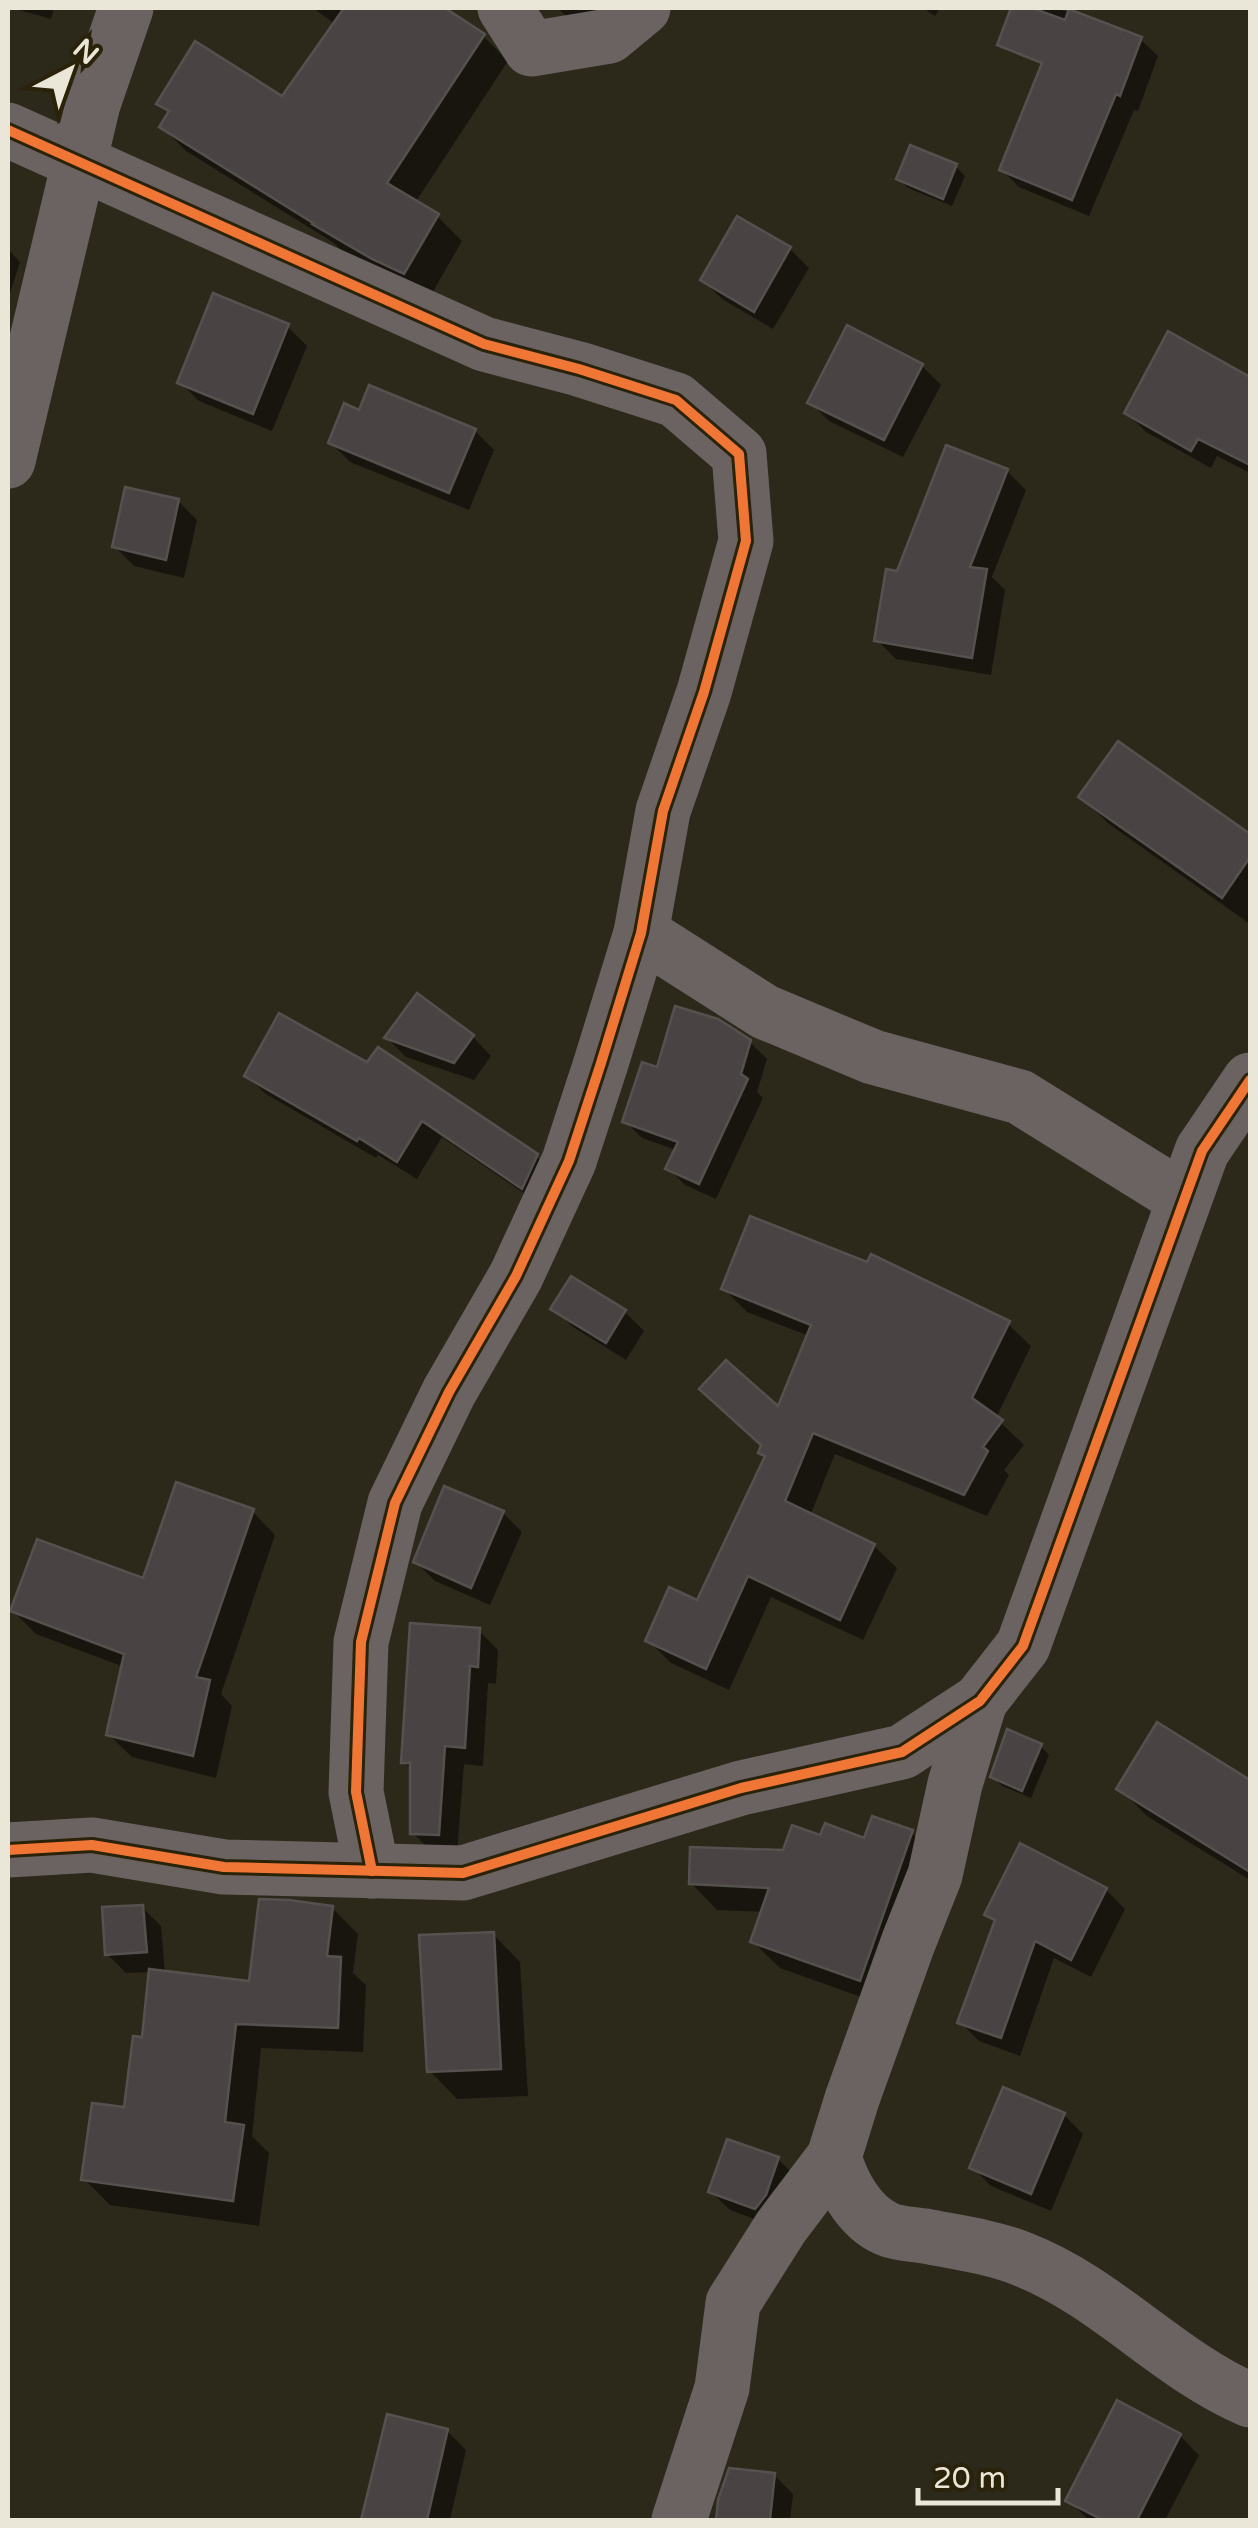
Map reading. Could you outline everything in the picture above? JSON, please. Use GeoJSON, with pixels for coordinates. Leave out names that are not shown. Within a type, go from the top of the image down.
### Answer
{"type":"FeatureCollection","features":[{"type":"Feature","properties":{"kind":"street"},"geometry":{"type":"LineString","coordinates":[[8,460],[94,104],[126,8]]}},
{"type":"Feature","properties":{"kind":"street"},"geometry":{"type":"LineString","coordinates":[[505,8],[531,49],[609,36],[643,8]]}},
{"type":"Feature","properties":{"kind":"street"},"geometry":{"type":"LineString","coordinates":[[8,130],[484,344],[676,400],[739,454],[746,540],[704,692],[663,812],[641,933],[569,1160],[516,1276],[449,1392],[395,1503],[361,1642],[356,1792],[372,1871]]}},
{"type":"Feature","properties":{"kind":"street"},"geometry":{"type":"LineString","coordinates":[[641,933],[765,1012],[873,1057],[1020,1096],[1184,1199]]}},
{"type":"Feature","properties":{"kind":"street"},"geometry":{"type":"LineString","coordinates":[[8,1850],[92,1845],[224,1867],[463,1873],[742,1788],[902,1752],[980,1701],[1023,1646],[1202,1150],[1250,1080]]}},
{"type":"Feature","properties":{"kind":"street"},"geometry":{"type":"LineString","coordinates":[[679,2520],[722,2388],[733,2303],[781,2227],[834,2157],[935,1874],[955,1784],[980,1701]]}},
{"type":"Feature","properties":{"kind":"street"},"geometry":{"type":"LineString","coordinates":[[834,2157],[839,2174],[861,2210],[887,2229],[1021,2258],[1095,2297],[1172,2354],[1250,2400]]}},
{"type":"Feature","properties":{"kind":"building"},"geometry":{"type":"Polygon","coordinates":[[[344,8],[445,8],[485,34],[387,183],[439,214],[404,274],[312,224],[159,127],[169,111],[156,104],[195,41],[282,96],[344,8]]]}},
{"type":"Feature","properties":{"kind":"building"},"geometry":{"type":"Polygon","coordinates":[[[1011,8],[1032,8],[1065,20],[1069,9],[1142,37],[1120,96],[1116,94],[1072,200],[999,170],[1042,63],[997,45],[1011,8]]]}},
{"type":"Feature","properties":{"kind":"building"},"geometry":{"type":"Polygon","coordinates":[[[910,145],[957,164],[943,199],[896,179],[910,145]]]}},
{"type":"Feature","properties":{"kind":"building"},"geometry":{"type":"Polygon","coordinates":[[[737,216],[791,247],[754,312],[700,280],[737,216]]]}},
{"type":"Feature","properties":{"kind":"building"},"geometry":{"type":"Polygon","coordinates":[[[213,293],[289,324],[253,414],[177,383],[213,293]]]}},
{"type":"Feature","properties":{"kind":"building"},"geometry":{"type":"Polygon","coordinates":[[[847,325],[923,364],[884,440],[807,403],[847,325]]]}},
{"type":"Feature","properties":{"kind":"building"},"geometry":{"type":"Polygon","coordinates":[[[1168,331],[1250,377],[1250,465],[1198,439],[1191,451],[1124,413],[1168,331]]]}},
{"type":"Feature","properties":{"kind":"building"},"geometry":{"type":"Polygon","coordinates":[[[369,385],[476,429],[449,493],[328,443],[344,403],[359,410],[369,385]]]}},
{"type":"Feature","properties":{"kind":"building"},"geometry":{"type":"Polygon","coordinates":[[[946,445],[1008,469],[970,567],[987,569],[972,658],[874,641],[886,569],[897,571],[946,445]]]}},
{"type":"Feature","properties":{"kind":"building"},"geometry":{"type":"Polygon","coordinates":[[[125,487],[179,499],[166,560],[112,547],[125,487]]]}},
{"type":"Feature","properties":{"kind":"building"},"geometry":{"type":"Polygon","coordinates":[[[1118,741],[1250,834],[1250,857],[1222,898],[1078,797],[1118,741]]]}},
{"type":"Feature","properties":{"kind":"building"},"geometry":{"type":"Polygon","coordinates":[[[417,993],[474,1035],[454,1063],[384,1038],[417,993]]]}},
{"type":"Feature","properties":{"kind":"building"},"geometry":{"type":"Polygon","coordinates":[[[675,1006],[718,1019],[751,1040],[741,1074],[748,1079],[699,1184],[665,1169],[678,1142],[622,1122],[642,1062],[657,1067],[675,1006]]]}},
{"type":"Feature","properties":{"kind":"building"},"geometry":{"type":"Polygon","coordinates":[[[279,1013],[367,1062],[378,1047],[538,1154],[522,1189],[422,1121],[397,1162],[244,1076],[279,1013]]]}},
{"type":"Feature","properties":{"kind":"building"},"geometry":{"type":"Polygon","coordinates":[[[750,1216],[867,1262],[871,1254],[1010,1321],[972,1398],[1003,1420],[983,1447],[988,1451],[964,1495],[813,1433],[785,1501],[875,1544],[840,1620],[748,1576],[706,1669],[645,1641],[669,1587],[697,1600],[765,1456],[758,1453],[761,1445],[699,1389],[726,1360],[778,1406],[811,1325],[721,1289],[750,1216]]]}},
{"type":"Feature","properties":{"kind":"building"},"geometry":{"type":"Polygon","coordinates":[[[571,1276],[626,1310],[606,1343],[550,1309],[571,1276]]]}},
{"type":"Feature","properties":{"kind":"building"},"geometry":{"type":"Polygon","coordinates":[[[176,1482],[254,1509],[196,1677],[210,1680],[193,1756],[106,1735],[124,1654],[10,1611],[37,1539],[143,1578],[176,1482]]]}},
{"type":"Feature","properties":{"kind":"building"},"geometry":{"type":"Polygon","coordinates":[[[444,1486],[504,1511],[471,1588],[413,1562],[444,1486]]]}},
{"type":"Feature","properties":{"kind":"building"},"geometry":{"type":"Polygon","coordinates":[[[410,1623],[480,1628],[478,1667],[470,1666],[465,1748],[445,1746],[439,1835],[410,1834],[410,1763],[401,1763],[410,1623]]]}},
{"type":"Feature","properties":{"kind":"building"},"geometry":{"type":"Polygon","coordinates":[[[1157,1722],[1250,1780],[1250,1872],[1116,1789],[1157,1722]]]}},
{"type":"Feature","properties":{"kind":"building"},"geometry":{"type":"Polygon","coordinates":[[[1007,1729],[1042,1744],[1022,1791],[990,1777],[1007,1729]]]}},
{"type":"Feature","properties":{"kind":"building"},"geometry":{"type":"Polygon","coordinates":[[[872,1816],[913,1830],[860,1981],[750,1942],[769,1888],[689,1884],[690,1847],[783,1850],[792,1825],[820,1835],[825,1823],[864,1838],[872,1816]]]}},
{"type":"Feature","properties":{"kind":"building"},"geometry":{"type":"Polygon","coordinates":[[[1020,1843],[1107,1888],[1071,1960],[1035,1941],[1001,2038],[957,2023],[995,1920],[984,1915],[1020,1843]]]}},
{"type":"Feature","properties":{"kind":"building"},"geometry":{"type":"Polygon","coordinates":[[[259,1899],[333,1906],[327,1956],[341,1957],[338,2028],[236,2024],[225,2122],[244,2125],[233,2201],[81,2180],[92,2103],[124,2107],[133,2036],[142,2037],[149,1969],[249,1981],[259,1899]]]}},
{"type":"Feature","properties":{"kind":"building"},"geometry":{"type":"Polygon","coordinates":[[[143,1905],[147,1952],[105,1955],[102,1907],[143,1905]]]}},
{"type":"Feature","properties":{"kind":"building"},"geometry":{"type":"Polygon","coordinates":[[[494,1932],[501,2069],[427,2072],[419,1935],[494,1932]]]}},
{"type":"Feature","properties":{"kind":"building"},"geometry":{"type":"Polygon","coordinates":[[[1003,2087],[1065,2113],[1031,2194],[969,2168],[1003,2087]]]}},
{"type":"Feature","properties":{"kind":"building"},"geometry":{"type":"Polygon","coordinates":[[[727,2139],[779,2157],[766,2195],[755,2209],[708,2192],[727,2139]]]}},
{"type":"Feature","properties":{"kind":"building"},"geometry":{"type":"Polygon","coordinates":[[[1117,2400],[1181,2434],[1137,2520],[1103,2520],[1065,2501],[1117,2400]]]}},
{"type":"Feature","properties":{"kind":"building"},"geometry":{"type":"Polygon","coordinates":[[[387,2414],[448,2429],[427,2520],[361,2520],[387,2414]]]}},
{"type":"Feature","properties":{"kind":"building"},"geometry":{"type":"Polygon","coordinates":[[[729,2468],[775,2473],[770,2520],[716,2520],[729,2468]]]}},
{"type":"Feature","properties":{"kind":"cycle path"},"geometry":{"type":"LineString","coordinates":[[8,130],[484,344],[676,400],[739,454],[746,541],[704,692],[663,811],[641,933],[569,1161],[516,1276],[449,1392],[395,1503],[361,1642],[356,1792],[372,1871]]}},
{"type":"Feature","properties":{"kind":"cycle path"},"geometry":{"type":"LineString","coordinates":[[8,1850],[92,1845],[224,1867],[463,1873],[741,1788],[902,1752],[980,1701],[1023,1646],[1202,1151],[1250,1080]]}}]}
